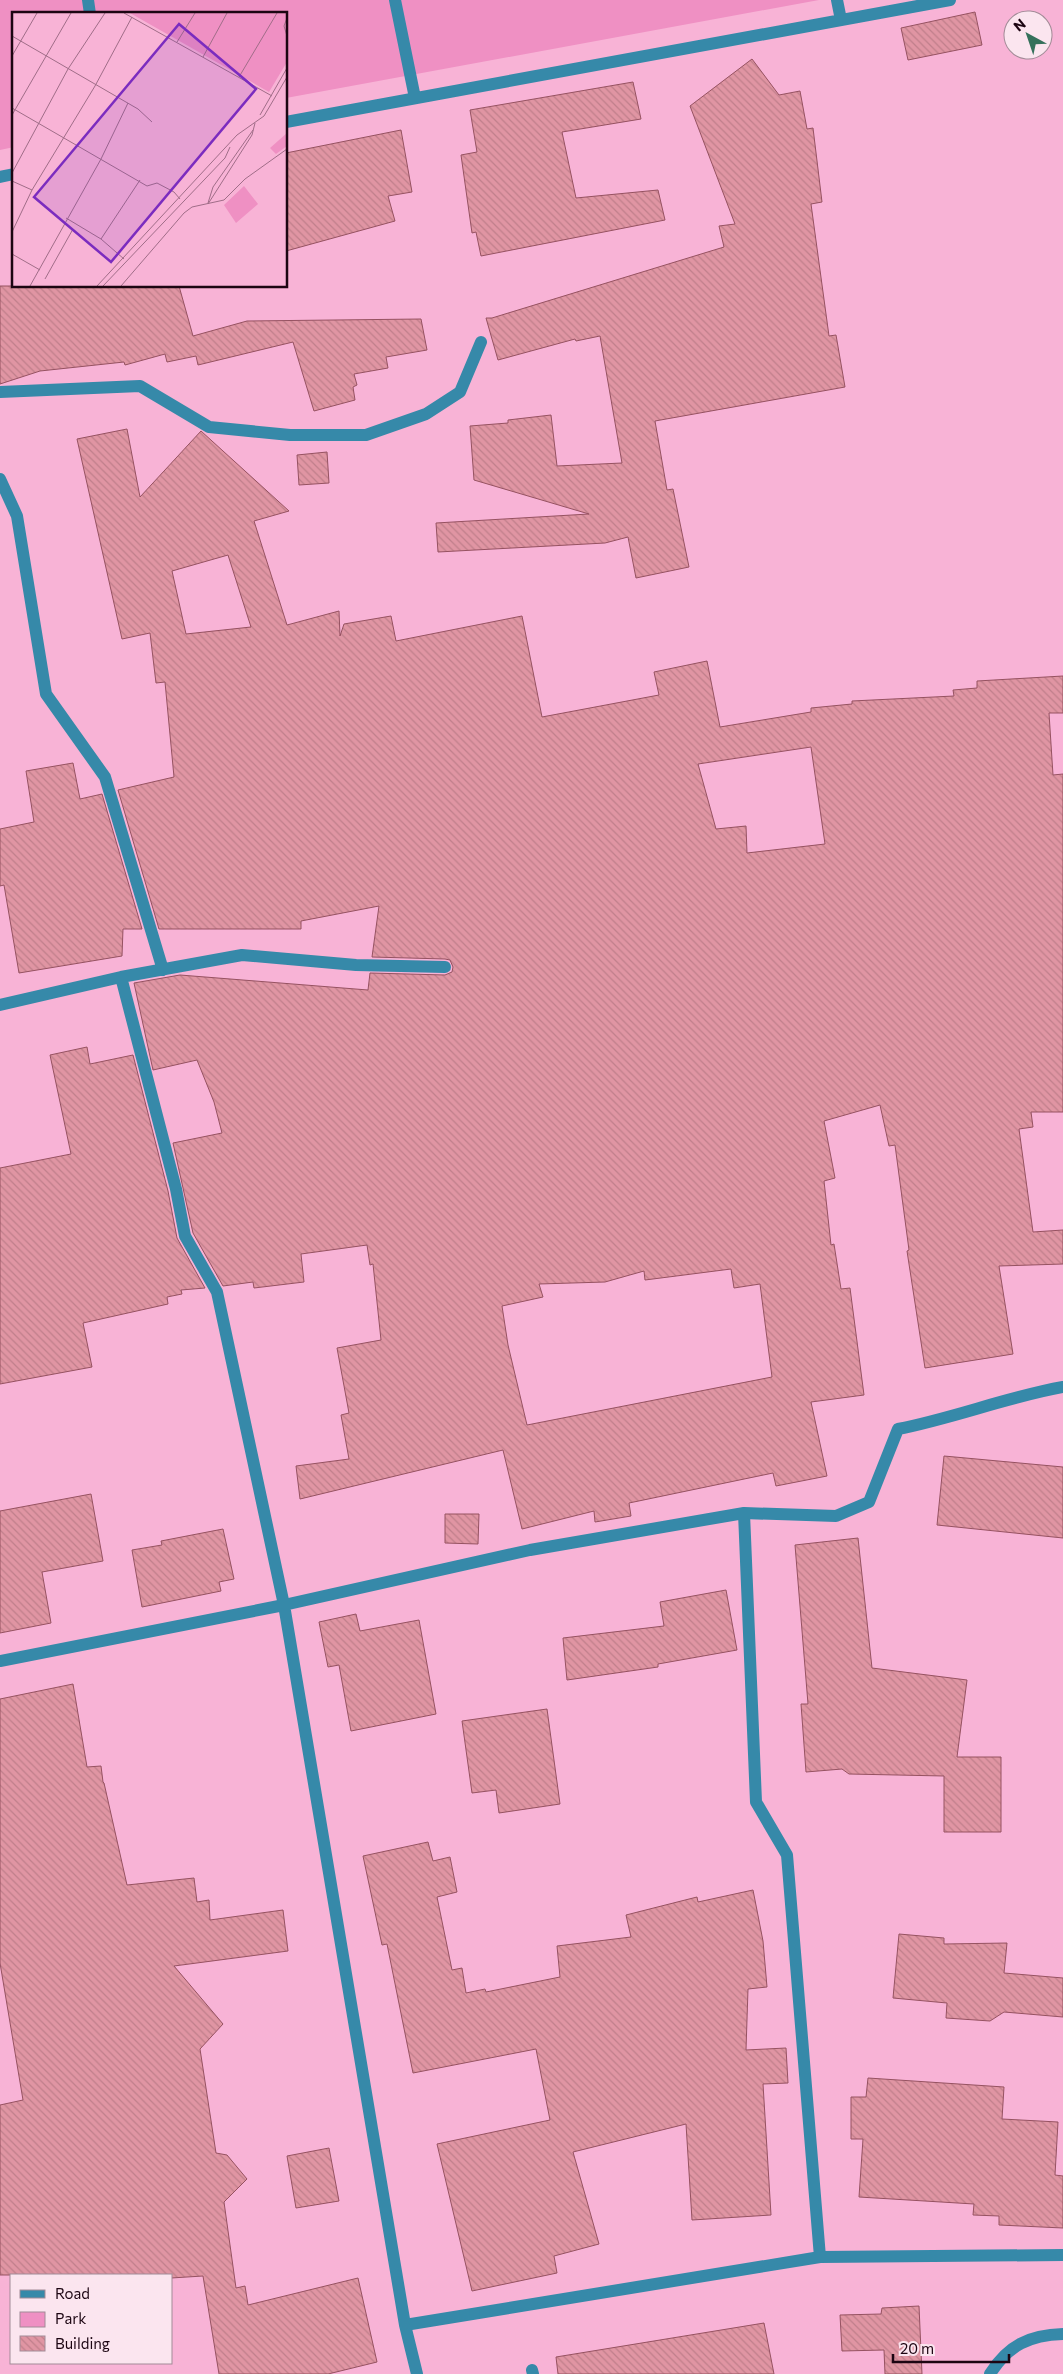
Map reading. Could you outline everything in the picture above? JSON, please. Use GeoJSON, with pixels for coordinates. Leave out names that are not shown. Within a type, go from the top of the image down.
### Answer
{"type":"FeatureCollection","features":[{"type":"Feature","properties":{"kind":"street"},"geometry":{"type":"LineString","coordinates":[[395,0],[415,98]]}},
{"type":"Feature","properties":{"kind":"street"},"geometry":{"type":"LineString","coordinates":[[838,0],[841,20]]}},
{"type":"Feature","properties":{"kind":"street"},"geometry":{"type":"LineString","coordinates":[[288,122],[950,0]]}},
{"type":"Feature","properties":{"kind":"street"},"geometry":{"type":"LineString","coordinates":[[0,392],[140,386],[209,427],[290,435],[366,435],[426,414],[460,392],[481,342]]}},
{"type":"Feature","properties":{"kind":"street"},"geometry":{"type":"LineString","coordinates":[[0,479],[17,516],[46,694],[105,777],[163,970]]}},
{"type":"Feature","properties":{"kind":"street"},"geometry":{"type":"LineString","coordinates":[[0,1005],[121,977],[242,955],[356,965],[445,967]]}},
{"type":"Feature","properties":{"kind":"street"},"geometry":{"type":"LineString","coordinates":[[121,977],[176,1189],[185,1236],[217,1292],[284,1605],[405,2326],[417,2374]]}},
{"type":"Feature","properties":{"kind":"street"},"geometry":{"type":"LineString","coordinates":[[0,1661],[284,1605],[530,1550],[744,1513],[836,1516],[869,1502],[898,1429],[935,1422],[1038,1392],[1063,1387]]}},
{"type":"Feature","properties":{"kind":"street"},"geometry":{"type":"LineString","coordinates":[[744,1513],[756,1802],[787,1855],[820,2257]]}},
{"type":"Feature","properties":{"kind":"street"},"geometry":{"type":"LineString","coordinates":[[405,2326],[820,2257],[1063,2255]]}},
{"type":"Feature","properties":{"kind":"street"},"geometry":{"type":"LineString","coordinates":[[990,2374],[1000,2359],[1018,2344],[1043,2335],[1063,2334]]}},
{"type":"Feature","properties":{"kind":"green space"},"geometry":{"type":"Polygon","coordinates":[[[0,0],[819,0],[288,98],[288,12],[12,12],[12,147],[0,150],[0,0]]]}},
{"type":"Feature","properties":{"kind":"building"},"geometry":{"type":"Polygon","coordinates":[[[975,12],[982,45],[908,60],[901,28],[975,12]]]}},
{"type":"Feature","properties":{"kind":"building"},"geometry":{"type":"Polygon","coordinates":[[[752,59],[779,95],[800,91],[807,129],[813,128],[822,202],[811,204],[829,336],[836,335],[845,387],[655,421],[667,490],[673,489],[689,567],[636,578],[628,537],[605,543],[438,552],[436,523],[589,514],[474,480],[470,426],[508,423],[508,420],[551,415],[557,466],[622,463],[600,336],[576,341],[575,339],[498,360],[486,318],[492,318],[724,247],[719,226],[735,224],[690,106],[752,59]]]}},
{"type":"Feature","properties":{"kind":"building"},"geometry":{"type":"Polygon","coordinates":[[[633,82],[641,119],[562,132],[576,198],[658,190],[665,220],[481,256],[476,232],[472,233],[461,155],[477,152],[470,110],[633,82]]]}},
{"type":"Feature","properties":{"kind":"building"},"geometry":{"type":"Polygon","coordinates":[[[401,130],[412,192],[388,196],[395,221],[288,250],[288,153],[401,130]]]}},
{"type":"Feature","properties":{"kind":"building"},"geometry":{"type":"Polygon","coordinates":[[[0,286],[12,286],[12,288],[180,288],[193,336],[247,321],[421,319],[427,350],[386,357],[388,368],[354,374],[357,385],[353,387],[355,400],[314,411],[293,342],[198,365],[196,356],[167,362],[165,354],[125,365],[124,362],[40,371],[0,384],[0,286]]]}},
{"type":"Feature","properties":{"kind":"building"},"geometry":{"type":"Polygon","coordinates":[[[127,429],[140,497],[201,431],[289,511],[254,521],[287,625],[339,611],[340,636],[344,624],[391,616],[396,641],[522,616],[542,717],[659,695],[654,672],[707,661],[720,727],[811,712],[811,708],[852,704],[852,701],[954,696],[953,690],[977,688],[977,681],[1063,676],[1063,713],[1049,713],[1053,775],[1063,774],[1063,1112],[1031,1112],[1033,1127],[1019,1129],[1033,1232],[1063,1230],[1063,1264],[999,1266],[1013,1354],[925,1368],[907,1251],[909,1250],[895,1145],[889,1146],[880,1105],[824,1121],[835,1178],[824,1181],[831,1245],[834,1244],[841,1289],[850,1288],[864,1395],[811,1402],[827,1476],[776,1486],[773,1473],[629,1503],[631,1516],[595,1522],[594,1511],[522,1529],[503,1450],[300,1499],[296,1466],[349,1459],[341,1415],[349,1413],[337,1348],[381,1340],[373,1264],[370,1265],[367,1245],[301,1254],[304,1282],[254,1288],[253,1282],[223,1286],[193,1233],[173,1143],[222,1133],[214,1102],[197,1060],[153,1070],[134,983],[180,975],[368,990],[370,973],[445,975],[452,972],[453,967],[450,960],[445,959],[372,957],[379,906],[301,921],[301,929],[159,929],[118,790],[174,777],[165,682],[156,683],[150,633],[122,639],[77,439],[127,429]],[[228,555],[172,571],[186,634],[251,627],[228,555]],[[811,747],[698,764],[716,829],[746,826],[747,853],[825,844],[811,747]],[[731,1269],[645,1280],[644,1271],[605,1282],[539,1284],[543,1297],[502,1306],[508,1345],[527,1425],[772,1377],[760,1284],[734,1288],[731,1269]]]}},
{"type":"Feature","properties":{"kind":"building"},"geometry":{"type":"Polygon","coordinates":[[[327,452],[329,483],[299,485],[297,455],[327,452]]]}},
{"type":"Feature","properties":{"kind":"building"},"geometry":{"type":"Polygon","coordinates":[[[73,763],[80,799],[102,794],[142,929],[123,929],[122,956],[19,973],[4,885],[0,886],[0,829],[34,822],[26,771],[73,763]]]}},
{"type":"Feature","properties":{"kind":"building"},"geometry":{"type":"Polygon","coordinates":[[[87,1047],[90,1064],[133,1055],[168,1191],[177,1238],[205,1288],[181,1290],[182,1294],[167,1297],[168,1304],[83,1323],[92,1367],[0,1384],[0,1168],[71,1154],[50,1055],[87,1047]]]}},
{"type":"Feature","properties":{"kind":"building"},"geometry":{"type":"Polygon","coordinates":[[[944,1456],[1063,1467],[1063,1538],[937,1525],[944,1456]]]}},
{"type":"Feature","properties":{"kind":"building"},"geometry":{"type":"Polygon","coordinates":[[[91,1494],[103,1561],[42,1572],[51,1623],[0,1633],[0,1511],[91,1494]]]}},
{"type":"Feature","properties":{"kind":"building"},"geometry":{"type":"Polygon","coordinates":[[[445,1514],[479,1514],[478,1544],[445,1543],[445,1514]]]}},
{"type":"Feature","properties":{"kind":"building"},"geometry":{"type":"Polygon","coordinates":[[[223,1529],[234,1579],[219,1582],[221,1591],[142,1607],[132,1550],[162,1545],[161,1541],[223,1529]]]}},
{"type":"Feature","properties":{"kind":"building"},"geometry":{"type":"Polygon","coordinates":[[[858,1538],[872,1668],[967,1680],[957,1757],[1001,1757],[1001,1832],[944,1832],[944,1776],[849,1774],[842,1769],[806,1772],[801,1704],[808,1704],[795,1545],[858,1538]]]}},
{"type":"Feature","properties":{"kind":"building"},"geometry":{"type":"Polygon","coordinates":[[[726,1590],[737,1650],[658,1664],[658,1667],[567,1680],[563,1638],[664,1626],[660,1602],[726,1590]]]}},
{"type":"Feature","properties":{"kind":"building"},"geometry":{"type":"Polygon","coordinates":[[[356,1614],[360,1631],[419,1620],[436,1714],[351,1731],[339,1665],[328,1667],[319,1622],[356,1614]]]}},
{"type":"Feature","properties":{"kind":"building"},"geometry":{"type":"Polygon","coordinates":[[[73,1684],[87,1767],[101,1766],[127,1885],[194,1878],[197,1902],[209,1900],[210,1920],[283,1910],[288,1951],[174,1966],[223,2024],[200,2049],[216,2153],[227,2155],[247,2179],[224,2202],[236,2288],[245,2286],[248,2305],[358,2278],[377,2362],[328,2374],[219,2374],[203,2276],[172,2278],[172,2274],[0,2275],[0,2105],[23,2100],[0,1963],[0,1699],[73,1684]]]}},
{"type":"Feature","properties":{"kind":"building"},"geometry":{"type":"Polygon","coordinates":[[[547,1709],[560,1804],[499,1813],[496,1790],[472,1793],[462,1721],[547,1709]]]}},
{"type":"Feature","properties":{"kind":"building"},"geometry":{"type":"Polygon","coordinates":[[[428,1842],[433,1861],[450,1857],[457,1892],[437,1897],[452,1970],[462,1968],[466,1993],[485,1989],[486,1992],[560,1977],[557,1946],[631,1937],[626,1915],[697,1897],[698,1902],[753,1890],[763,1941],[767,1987],[748,1989],[746,2050],[786,2048],[788,2083],[763,2084],[771,2215],[692,2220],[686,2124],[573,2152],[599,2244],[554,2256],[557,2273],[472,2291],[437,2144],[550,2120],[536,2049],[413,2073],[387,1944],[382,1945],[363,1856],[428,1842]]]}},
{"type":"Feature","properties":{"kind":"building"},"geometry":{"type":"Polygon","coordinates":[[[899,1934],[944,1938],[944,1944],[1007,1943],[1004,1973],[1063,1978],[1063,2017],[1004,2012],[990,2021],[946,2018],[947,2003],[893,1998],[899,1934]]]}},
{"type":"Feature","properties":{"kind":"building"},"geometry":{"type":"Polygon","coordinates":[[[868,2078],[1004,2087],[1002,2119],[1058,2122],[1055,2175],[1063,2176],[1063,2228],[999,2225],[999,2216],[973,2215],[974,2204],[859,2197],[863,2139],[851,2139],[851,2097],[866,2097],[868,2078]]]}},
{"type":"Feature","properties":{"kind":"building"},"geometry":{"type":"Polygon","coordinates":[[[329,2148],[339,2201],[296,2208],[287,2156],[329,2148]]]}},
{"type":"Feature","properties":{"kind":"building"},"geometry":{"type":"Polygon","coordinates":[[[919,2306],[922,2374],[885,2374],[884,2350],[842,2351],[840,2315],[881,2314],[882,2308],[919,2306]]]}},
{"type":"Feature","properties":{"kind":"building"},"geometry":{"type":"Polygon","coordinates":[[[764,2323],[774,2374],[558,2374],[556,2357],[764,2323]]]}}]}
